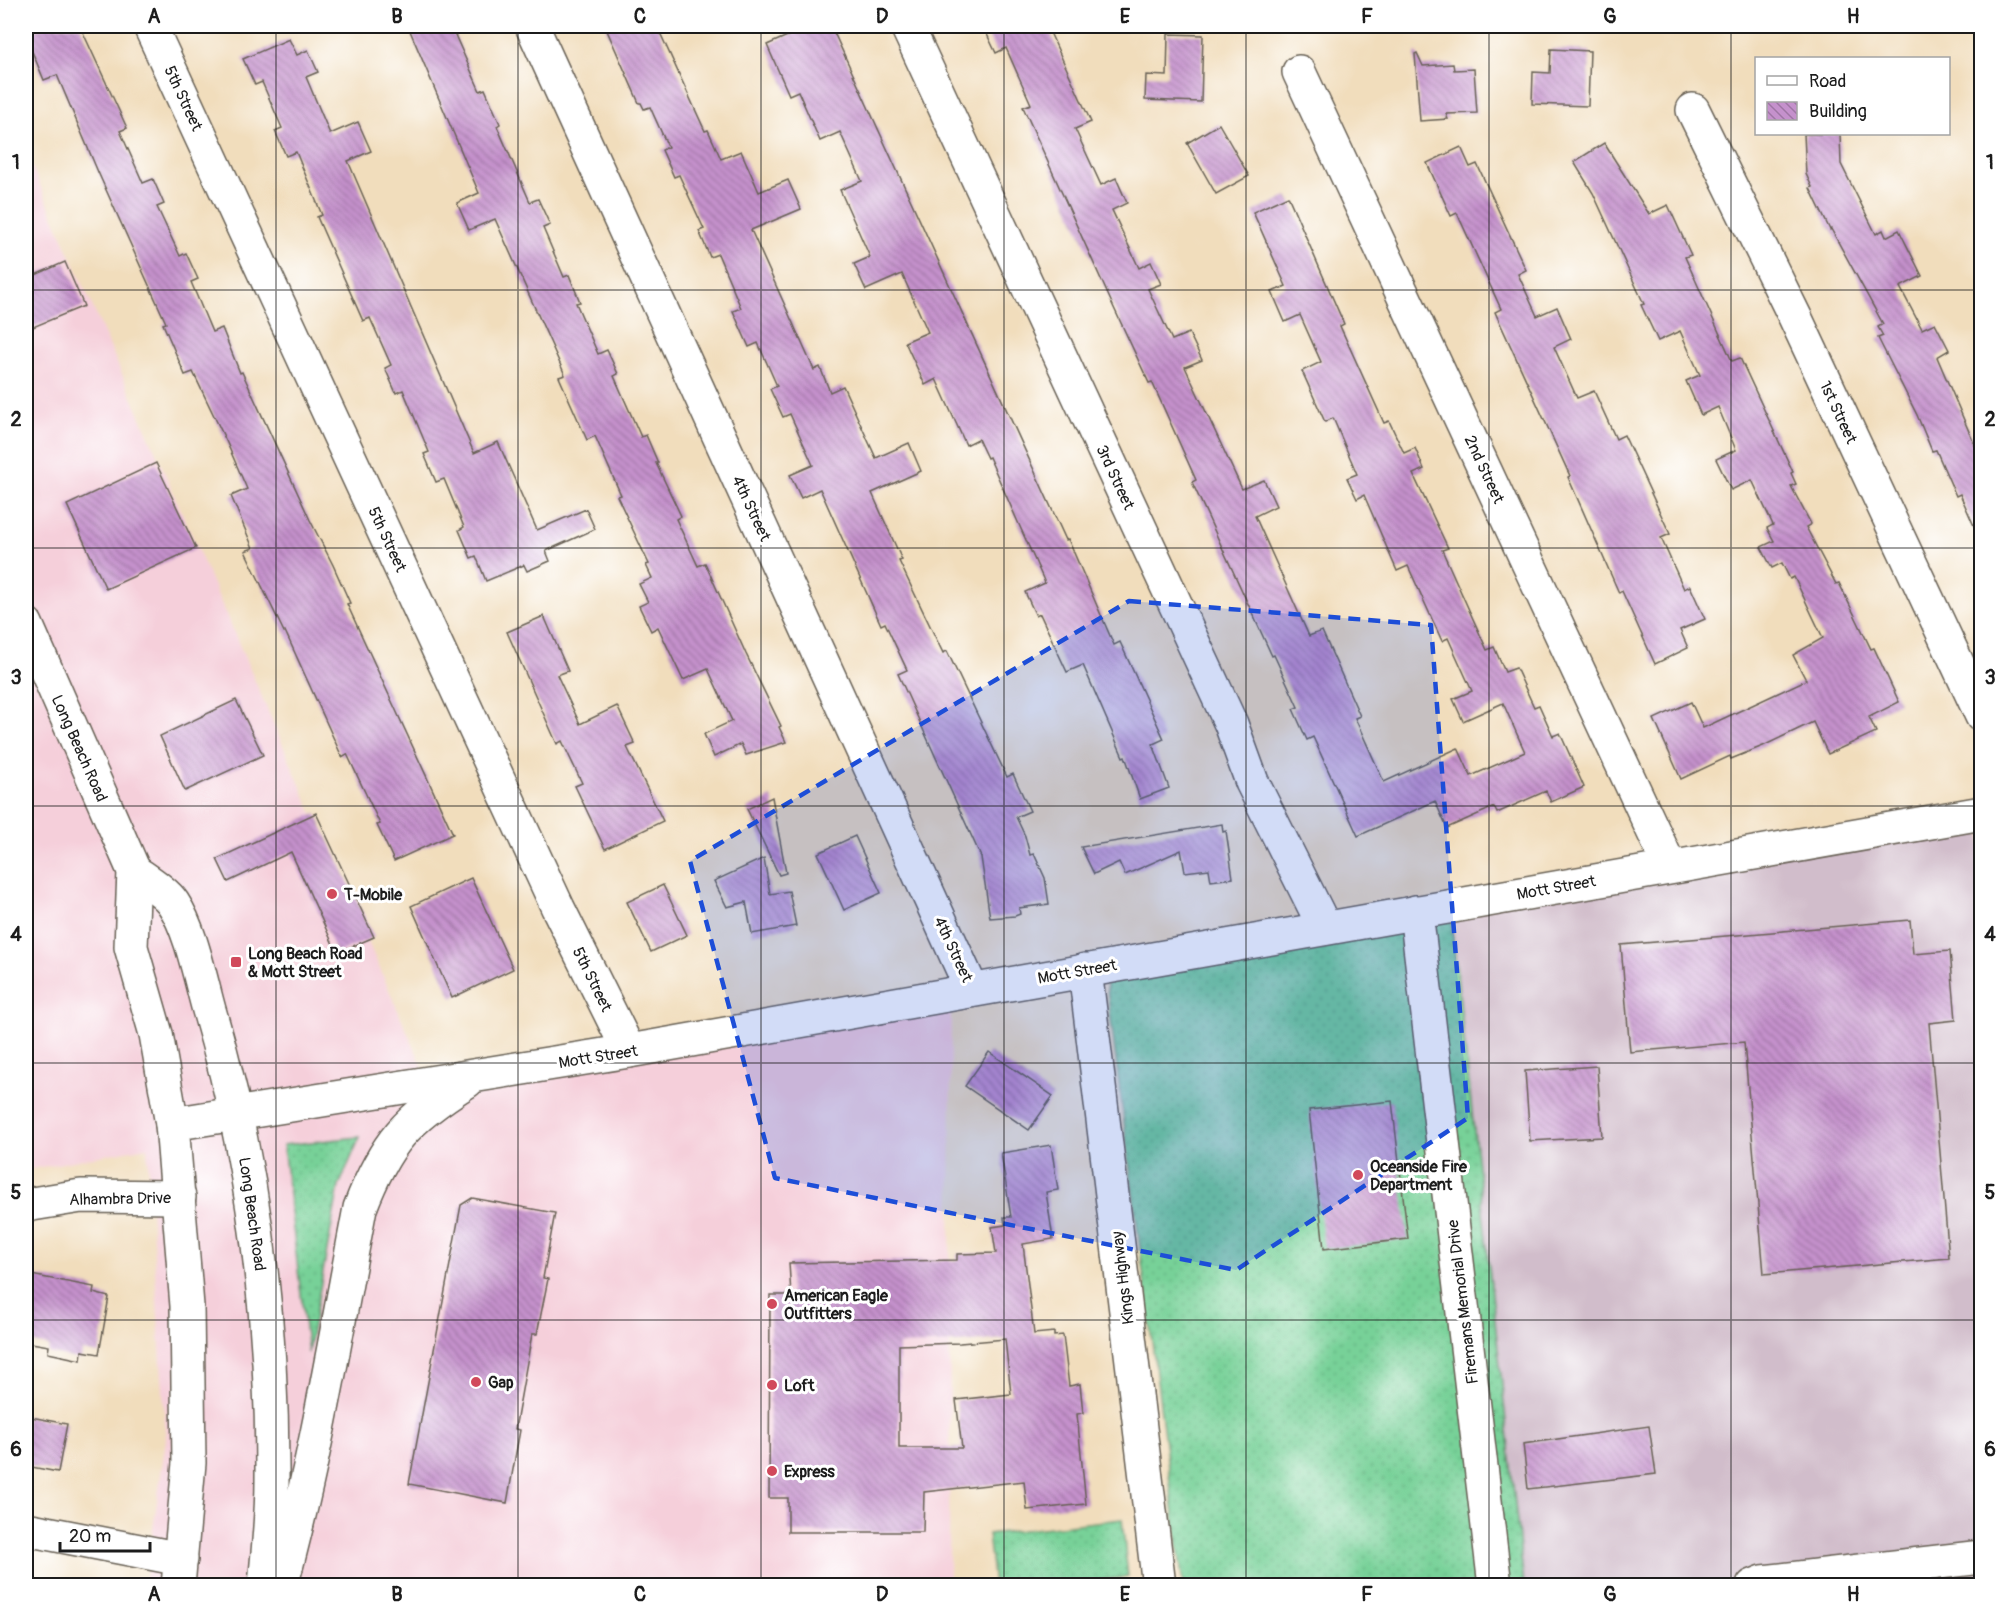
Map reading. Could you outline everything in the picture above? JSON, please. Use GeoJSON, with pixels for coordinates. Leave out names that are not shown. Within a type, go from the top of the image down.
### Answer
{"type":"FeatureCollection","features":[{"type":"Feature","properties":{"kind":"street","name":"5th Street"},"geometry":{"type":"LineString","coordinates":[[150,26],[558,908],[629,1051]]}},
{"type":"Feature","properties":{"kind":"street","name":"4th Street"},"geometry":{"type":"LineString","coordinates":[[532,26],[972,990]]}},
{"type":"Feature","properties":{"kind":"street","name":"3rd Street"},"geometry":{"type":"LineString","coordinates":[[907,26],[1231,724],[1252,782],[1325,928]]}},
{"type":"Feature","properties":{"kind":"street","name":"2nd Street"},"geometry":{"type":"LineString","coordinates":[[1299,72],[1670,867]]}},
{"type":"Feature","properties":{"kind":"street","name":"1st Street"},"geometry":{"type":"LineString","coordinates":[[1693,110],[1795,317],[1982,716]]}},
{"type":"Feature","properties":{"kind":"street","name":"Long Beach Road"},"geometry":{"type":"LineString","coordinates":[[26,624],[134,871],[131,946],[156,1034],[172,1124],[187,1306],[189,1463],[180,1572]]}},
{"type":"Feature","properties":{"kind":"street","name":"Mott Street"},"geometry":{"type":"LineString","coordinates":[[172,1124],[629,1051],[1982,813]]}},
{"type":"Feature","properties":{"kind":"street","name":"Long Beach Road"},"geometry":{"type":"LineString","coordinates":[[134,871],[172,902],[187,934],[237,1113],[262,1265],[270,1380],[272,1483],[265,1586]]}},
{"type":"Feature","properties":{"kind":"street","name":"Firemans Memorial Drive"},"geometry":{"type":"LineString","coordinates":[[1416,912],[1495,1586]]}},
{"type":"Feature","properties":{"kind":"street","name":"Kings Highway"},"geometry":{"type":"LineString","coordinates":[[1085,969],[1159,1586]]}},
{"type":"Feature","properties":{"kind":"street"},"geometry":{"type":"LineString","coordinates":[[281,1586],[306,1484],[360,1208],[372,1176],[393,1142],[420,1113],[475,1076]]}},
{"type":"Feature","properties":{"kind":"street","name":"Alhambra Drive"},"geometry":{"type":"LineString","coordinates":[[26,1205],[81,1196],[179,1197]]}},
{"type":"Feature","properties":{"kind":"street"},"geometry":{"type":"LineString","coordinates":[[26,1528],[180,1572]]}},
{"type":"Feature","properties":{"kind":"street"},"geometry":{"type":"LineString","coordinates":[[1753,1586],[1763,1582],[1982,1557]]}},
{"type":"Feature","properties":{"kind":"highlighted area"},"geometry":{"type":"Polygon","coordinates":[[[1129,601],[1431,625],[1468,1118],[1236,1270],[775,1178],[690,861],[1129,601]]]}},
{"type":"Feature","properties":{"kind":"shaded area"},"geometry":{"type":"Polygon","coordinates":[[[26,153],[432,1089],[951,1001],[949,1585],[145,1585],[166,1439],[147,1147],[26,1170],[26,153]]]}},
{"type":"Feature","properties":{"kind":"shaded area"},"geometry":{"type":"Polygon","coordinates":[[[1981,816],[1981,1585],[1524,1585],[1450,911],[1981,816]]]}},
{"type":"Feature","properties":{"kind":"green space"},"geometry":{"type":"Polygon","coordinates":[[[1450,911],[1524,1585],[1183,1585],[1105,973],[1450,911]]]}},
{"type":"Feature","properties":{"kind":"green space"},"geometry":{"type":"Polygon","coordinates":[[[360,1137],[339,1186],[308,1353],[283,1145],[360,1137]]]}},
{"type":"Feature","properties":{"kind":"green space"},"geometry":{"type":"Polygon","coordinates":[[[1122,1519],[1128,1577],[1053,1585],[994,1585],[988,1534],[1122,1519]]]}},
{"type":"Feature","properties":{"kind":"building"},"geometry":{"type":"Polygon","coordinates":[[[46,26],[80,26],[127,128],[120,131],[143,183],[153,179],[164,204],[157,207],[180,256],[186,253],[198,279],[191,282],[212,332],[222,328],[240,373],[242,372],[333,565],[350,603],[347,604],[453,834],[394,861],[377,825],[380,824],[347,754],[342,757],[285,631],[245,551],[253,548],[231,496],[247,489],[227,443],[193,372],[185,375],[163,324],[166,323],[57,75],[44,80],[26,37],[26,34],[46,26]]]}},
{"type":"Feature","properties":{"kind":"building"},"geometry":{"type":"Polygon","coordinates":[[[408,26],[451,26],[480,91],[485,89],[500,124],[497,126],[530,202],[538,199],[550,225],[543,228],[564,277],[569,275],[580,302],[576,303],[598,354],[607,350],[618,374],[614,376],[641,437],[646,435],[658,463],[656,463],[681,516],[676,519],[698,566],[705,563],[781,726],[779,727],[786,742],[746,755],[741,744],[714,757],[704,734],[732,721],[708,669],[683,680],[658,627],[651,631],[639,606],[648,602],[639,584],[652,578],[646,565],[649,564],[617,496],[621,495],[595,436],[587,440],[559,377],[565,375],[495,219],[469,230],[457,203],[479,193],[408,26]]]}},
{"type":"Feature","properties":{"kind":"building"},"geometry":{"type":"Polygon","coordinates":[[[605,26],[657,26],[705,131],[708,130],[721,159],[741,151],[759,192],[788,180],[801,209],[751,230],[814,370],[820,367],[830,392],[843,386],[876,458],[909,443],[921,471],[872,493],[902,560],[899,561],[943,653],[947,651],[1007,777],[1013,774],[1030,811],[1016,817],[1025,836],[1030,855],[1034,854],[1045,878],[1049,904],[1019,908],[1020,914],[1015,916],[990,918],[981,857],[898,674],[907,670],[885,623],[881,625],[820,489],[801,498],[790,475],[813,465],[790,414],[783,417],[770,389],[777,386],[758,343],[749,347],[733,311],[741,308],[718,254],[710,257],[699,231],[704,229],[679,175],[674,177],[662,150],[668,147],[650,107],[644,109],[639,103],[605,26]]]}},
{"type":"Feature","properties":{"kind":"building"},"geometry":{"type":"Polygon","coordinates":[[[810,26],[831,26],[1066,540],[1068,539],[1114,645],[1120,642],[1164,739],[1153,744],[1169,788],[1140,799],[1125,756],[1123,757],[1083,665],[1067,672],[1040,614],[1036,616],[1025,592],[1045,583],[989,457],[987,458],[978,439],[966,445],[936,379],[925,385],[905,342],[928,332],[902,274],[866,290],[854,264],[870,257],[840,190],[862,181],[840,132],[820,141],[798,91],[789,95],[767,45],[810,26]]]}},
{"type":"Feature","properties":{"kind":"building"},"geometry":{"type":"Polygon","coordinates":[[[983,26],[1053,26],[1048,28],[1091,122],[1075,129],[1101,185],[1116,178],[1127,203],[1112,210],[1139,268],[1151,262],[1161,284],[1148,289],[1172,340],[1189,333],[1202,360],[1185,367],[1242,489],[1264,480],[1276,506],[1255,516],[1309,636],[1322,631],[1360,716],[1355,718],[1384,782],[1458,748],[1471,776],[1525,752],[1503,703],[1463,721],[1453,699],[1472,691],[1448,638],[1442,641],[1408,566],[1397,571],[1364,495],[1357,499],[1347,478],[1357,474],[1333,418],[1325,422],[1302,371],[1321,362],[1300,315],[1285,322],[1272,292],[1286,286],[1253,212],[1288,196],[1344,324],[1340,326],[1384,423],[1389,421],[1404,453],[1415,448],[1424,469],[1413,474],[1448,548],[1442,550],[1487,650],[1494,647],[1505,672],[1516,668],[1534,707],[1539,705],[1553,736],[1560,733],[1584,787],[1551,802],[1546,791],[1497,813],[1494,807],[1447,828],[1435,801],[1358,836],[1313,737],[1307,740],[1293,709],[1298,707],[1192,482],[1196,480],[1152,382],[1149,383],[1023,107],[1031,104],[1006,48],[996,53],[983,26]]]}},
{"type":"Feature","properties":{"kind":"building"},"geometry":{"type":"Polygon","coordinates":[[[1168,34],[1203,35],[1201,102],[1145,100],[1146,75],[1167,76],[1168,34]]]}},
{"type":"Feature","properties":{"kind":"building"},"geometry":{"type":"Polygon","coordinates":[[[289,39],[297,55],[308,50],[318,72],[306,77],[330,134],[358,122],[371,151],[348,161],[474,453],[498,442],[537,530],[586,509],[595,529],[546,551],[550,561],[527,571],[524,565],[486,581],[476,556],[471,558],[459,530],[464,527],[444,479],[436,482],[424,454],[429,452],[403,390],[396,393],[385,368],[391,365],[370,318],[363,321],[317,217],[322,215],[296,152],[286,156],[275,131],[282,128],[262,82],[255,85],[243,59],[289,39]]]}},
{"type":"Feature","properties":{"kind":"building"},"geometry":{"type":"Polygon","coordinates":[[[1551,49],[1590,51],[1588,106],[1532,104],[1533,72],[1550,73],[1551,49]]]}},
{"type":"Feature","properties":{"kind":"building"},"geometry":{"type":"Polygon","coordinates":[[[1417,53],[1423,66],[1453,64],[1454,70],[1474,69],[1477,113],[1446,114],[1448,119],[1420,121],[1415,54],[1417,53]]]}},
{"type":"Feature","properties":{"kind":"building"},"geometry":{"type":"Polygon","coordinates":[[[1219,124],[1249,176],[1216,194],[1187,143],[1219,124]]]}},
{"type":"Feature","properties":{"kind":"building"},"geometry":{"type":"Polygon","coordinates":[[[1804,135],[1840,135],[1841,164],[1876,234],[1883,230],[1886,237],[1899,230],[1922,276],[1900,287],[1922,329],[1935,323],[1949,350],[1937,357],[1982,462],[1982,544],[1960,494],[1956,496],[1936,450],[1932,451],[1917,415],[1878,338],[1883,336],[1878,327],[1883,324],[1830,230],[1810,188],[1812,187],[1806,174],[1804,135]]]}},
{"type":"Feature","properties":{"kind":"building"},"geometry":{"type":"Polygon","coordinates":[[[1604,143],[1649,214],[1668,205],[1691,255],[1685,257],[1732,361],[1740,358],[1793,472],[1791,473],[1796,484],[1791,486],[1811,524],[1806,527],[1836,584],[1839,583],[1871,649],[1874,648],[1899,702],[1869,717],[1876,732],[1828,754],[1813,722],[1763,746],[1731,759],[1730,756],[1681,779],[1654,719],[1691,702],[1703,728],[1806,680],[1793,655],[1823,638],[1794,577],[1790,579],[1782,563],[1772,568],[1761,547],[1774,541],[1767,528],[1773,525],[1752,480],[1731,490],[1716,459],[1736,450],[1718,407],[1701,415],[1686,381],[1700,375],[1680,331],[1658,341],[1641,305],[1644,304],[1593,193],[1574,162],[1604,143]]]}},
{"type":"Feature","properties":{"kind":"building"},"geometry":{"type":"Polygon","coordinates":[[[1461,147],[1470,167],[1477,164],[1526,270],[1518,274],[1537,316],[1557,307],[1571,339],[1554,347],[1577,398],[1594,391],[1616,439],[1624,435],[1670,534],[1661,538],[1684,589],[1690,586],[1705,619],[1680,630],[1688,648],[1655,664],[1622,591],[1619,593],[1568,477],[1570,476],[1495,312],[1501,309],[1457,213],[1451,216],[1427,163],[1461,147]]]}},
{"type":"Feature","properties":{"kind":"building"},"geometry":{"type":"Polygon","coordinates":[[[65,262],[84,306],[26,330],[26,279],[65,262]]]}},
{"type":"Feature","properties":{"kind":"building"},"geometry":{"type":"Polygon","coordinates":[[[156,463],[196,548],[106,589],[67,505],[156,463]]]}},
{"type":"Feature","properties":{"kind":"building"},"geometry":{"type":"Polygon","coordinates":[[[544,616],[568,671],[557,675],[580,724],[617,706],[635,744],[627,747],[663,821],[605,849],[575,786],[582,783],[562,741],[557,744],[507,632],[544,616]]]}},
{"type":"Feature","properties":{"kind":"building"},"geometry":{"type":"Polygon","coordinates":[[[236,700],[263,755],[185,791],[160,736],[236,700]]]}},
{"type":"Feature","properties":{"kind":"building"},"geometry":{"type":"Polygon","coordinates":[[[772,797],[786,873],[779,875],[747,809],[772,797]]]}},
{"type":"Feature","properties":{"kind":"building","name":"T-Mobile"},"geometry":{"type":"Polygon","coordinates":[[[316,813],[374,937],[337,953],[291,852],[228,882],[217,859],[316,813]]]}},
{"type":"Feature","properties":{"kind":"building"},"geometry":{"type":"Polygon","coordinates":[[[1222,824],[1223,832],[1226,831],[1233,878],[1211,881],[1209,869],[1185,872],[1181,850],[1125,875],[1119,862],[1094,874],[1081,847],[1222,824]]]}},
{"type":"Feature","properties":{"kind":"building"},"geometry":{"type":"Polygon","coordinates":[[[855,836],[881,893],[844,910],[818,853],[855,836]]]}},
{"type":"Feature","properties":{"kind":"building"},"geometry":{"type":"Polygon","coordinates":[[[764,858],[770,894],[789,891],[796,926],[752,934],[746,902],[727,907],[714,881],[764,858]]]}},
{"type":"Feature","properties":{"kind":"building"},"geometry":{"type":"Polygon","coordinates":[[[471,878],[513,969],[452,998],[411,906],[471,878]]]}},
{"type":"Feature","properties":{"kind":"building"},"geometry":{"type":"Polygon","coordinates":[[[663,885],[687,935],[651,952],[627,902],[663,885]]]}},
{"type":"Feature","properties":{"kind":"building"},"geometry":{"type":"Polygon","coordinates":[[[1910,920],[1913,954],[1950,951],[1956,1020],[1929,1023],[1949,1258],[1764,1274],[1744,1042],[1630,1052],[1621,945],[1910,920]]]}},
{"type":"Feature","properties":{"kind":"building"},"geometry":{"type":"Polygon","coordinates":[[[989,1052],[1053,1096],[1029,1130],[965,1086],[989,1052]]]}},
{"type":"Feature","properties":{"kind":"building"},"geometry":{"type":"Polygon","coordinates":[[[1597,1066],[1602,1137],[1530,1141],[1525,1071],[1597,1066]]]}},
{"type":"Feature","properties":{"kind":"building","name":"Oceanside Fire Department"},"geometry":{"type":"Polygon","coordinates":[[[1392,1101],[1408,1239],[1324,1249],[1309,1110],[1392,1101]]]}},
{"type":"Feature","properties":{"kind":"building"},"geometry":{"type":"Polygon","coordinates":[[[1051,1145],[1058,1190],[1046,1192],[1053,1239],[1023,1244],[1034,1334],[1054,1332],[1054,1336],[1063,1335],[1069,1386],[1080,1384],[1083,1413],[1077,1414],[1086,1504],[1027,1510],[1024,1481],[924,1492],[923,1532],[788,1532],[788,1498],[769,1498],[770,1295],[791,1295],[789,1263],[957,1260],[957,1254],[996,1253],[992,1227],[1005,1225],[1004,1217],[1011,1217],[1001,1153],[1051,1145]],[[1005,1339],[899,1345],[899,1448],[962,1448],[956,1400],[1011,1394],[1005,1339]]]}},
{"type":"Feature","properties":{"kind":"building","name":"Gap"},"geometry":{"type":"Polygon","coordinates":[[[472,1198],[555,1213],[543,1278],[548,1279],[537,1334],[532,1334],[515,1429],[520,1430],[507,1503],[409,1484],[461,1205],[472,1198]]]}},
{"type":"Feature","properties":{"kind":"building"},"geometry":{"type":"Polygon","coordinates":[[[26,1274],[94,1287],[93,1293],[109,1297],[99,1354],[82,1351],[81,1360],[48,1353],[49,1346],[26,1342],[26,1274]]]}},
{"type":"Feature","properties":{"kind":"building"},"geometry":{"type":"Polygon","coordinates":[[[26,1416],[67,1424],[58,1472],[26,1466],[26,1416]]]}},
{"type":"Feature","properties":{"kind":"building"},"geometry":{"type":"Polygon","coordinates":[[[1649,1426],[1656,1474],[1528,1489],[1523,1444],[1649,1426]]]}},
{"type":"Feature","properties":{"kind":"place","name":"T-Mobile"},"geometry":{"type":"Point","coordinates":[332,894]}},
{"type":"Feature","properties":{"kind":"place","name":"Long Beach Road & Mott Street"},"geometry":{"type":"Point","coordinates":[236,962]}},
{"type":"Feature","properties":{"kind":"place","name":"Oceanside Fire Department"},"geometry":{"type":"Point","coordinates":[1358,1175]}},
{"type":"Feature","properties":{"kind":"place","name":"American Eagle Outfitters"},"geometry":{"type":"Point","coordinates":[772,1304]}},
{"type":"Feature","properties":{"kind":"place","name":"Gap"},"geometry":{"type":"Point","coordinates":[476,1382]}},
{"type":"Feature","properties":{"kind":"place","name":"Loft"},"geometry":{"type":"Point","coordinates":[772,1385]}},
{"type":"Feature","properties":{"kind":"place","name":"Express"},"geometry":{"type":"Point","coordinates":[772,1471]}}]}
